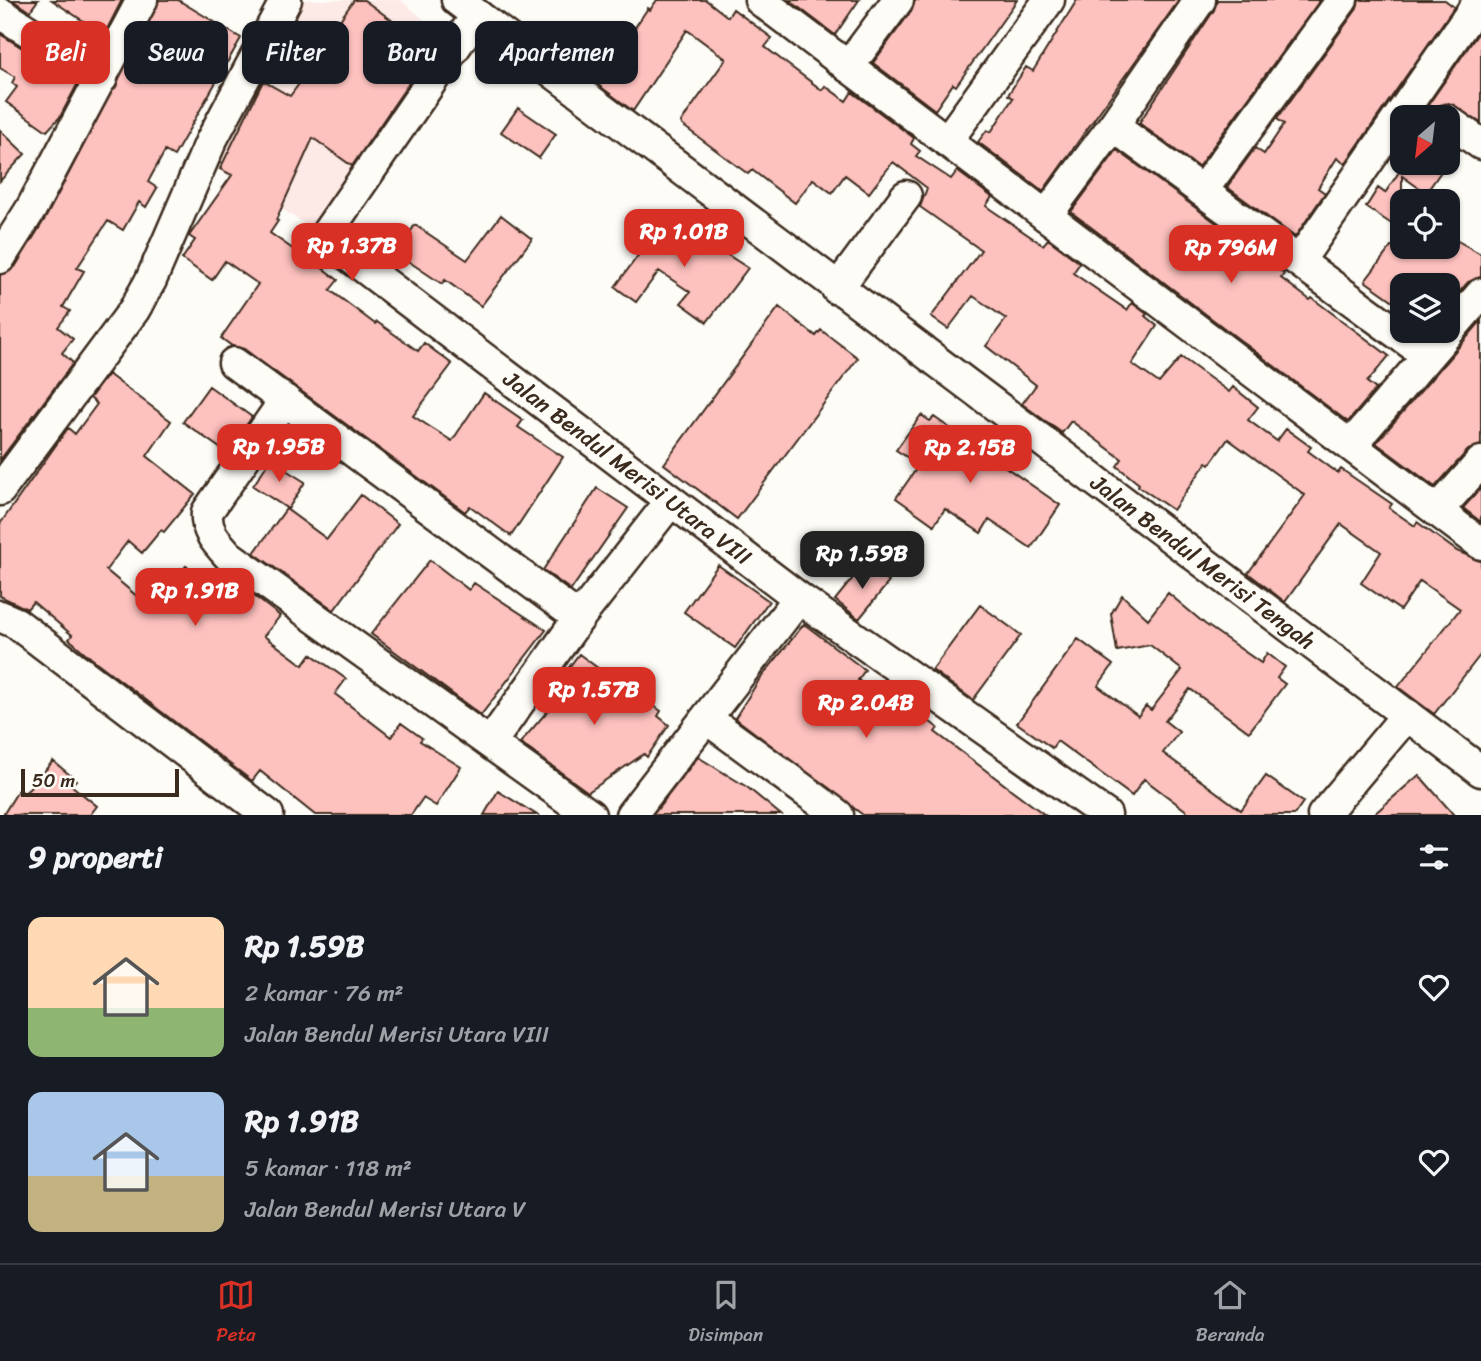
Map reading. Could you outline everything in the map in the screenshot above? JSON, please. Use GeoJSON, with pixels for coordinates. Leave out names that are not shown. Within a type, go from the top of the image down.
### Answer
{"type":"FeatureCollection","features":[{"type":"Feature","properties":{"kind":"street"},"geometry":{"type":"LineString","coordinates":[[110,62],[142,0]]}},
{"type":"Feature","properties":{"kind":"street"},"geometry":{"type":"LineString","coordinates":[[0,490],[139,300],[211,141],[286,0]]}},
{"type":"Feature","properties":{"kind":"street"},"geometry":{"type":"LineString","coordinates":[[760,0],[1481,544]]}},
{"type":"Feature","properties":{"kind":"street"},"geometry":{"type":"LineString","coordinates":[[848,67],[898,0]]}},
{"type":"Feature","properties":{"kind":"street"},"geometry":{"type":"LineString","coordinates":[[947,141],[1049,0]]}},
{"type":"Feature","properties":{"kind":"street"},"geometry":{"type":"LineString","coordinates":[[1046,216],[1114,126],[1200,0]]}},
{"type":"Feature","properties":{"kind":"street"},"geometry":{"type":"LineString","coordinates":[[1202,191],[1342,0]]}},
{"type":"Feature","properties":{"kind":"street"},"geometry":{"type":"LineString","coordinates":[[1299,261],[1480,0]]}},
{"type":"Feature","properties":{"kind":"street","name":"Jalan Bendul Merisi Utara VIII"},"geometry":{"type":"LineString","coordinates":[[467,8],[324,237],[799,598],[1105,815]]}},
{"type":"Feature","properties":{"kind":"street","name":"Jalan Bendul Merisi Tengah"},"geometry":{"type":"LineString","coordinates":[[467,8],[1481,771]]}},
{"type":"Feature","properties":{"kind":"street"},"geometry":{"type":"LineString","coordinates":[[0,13],[21,26]]}},
{"type":"Feature","properties":{"kind":"street"},"geometry":{"type":"LineString","coordinates":[[0,258],[32,209],[99,84]]}},
{"type":"Feature","properties":{"kind":"street"},"geometry":{"type":"LineString","coordinates":[[1414,97],[1425,105]]}},
{"type":"Feature","properties":{"kind":"street"},"geometry":{"type":"LineString","coordinates":[[1114,126],[1427,355]]}},
{"type":"Feature","properties":{"kind":"street"},"geometry":{"type":"LineString","coordinates":[[1460,129],[1481,144]]}},
{"type":"Feature","properties":{"kind":"street"},"geometry":{"type":"LineString","coordinates":[[837,289],[906,196]]}},
{"type":"Feature","properties":{"kind":"street"},"geometry":{"type":"LineString","coordinates":[[1351,445],[1481,294]]}},
{"type":"Feature","properties":{"kind":"street"},"geometry":{"type":"LineString","coordinates":[[234,363],[579,618]]}},
{"type":"Feature","properties":{"kind":"street"},"geometry":{"type":"LineString","coordinates":[[285,400],[207,512],[206,524],[214,540],[229,556],[590,815]]}},
{"type":"Feature","properties":{"kind":"street"},"geometry":{"type":"LineString","coordinates":[[1437,511],[1481,462]]}},
{"type":"Feature","properties":{"kind":"street"},"geometry":{"type":"LineString","coordinates":[[491,742],[579,618],[670,502]]}},
{"type":"Feature","properties":{"kind":"street"},"geometry":{"type":"LineString","coordinates":[[631,815],[799,598]]}},
{"type":"Feature","properties":{"kind":"street"},"geometry":{"type":"LineString","coordinates":[[0,616],[16,624],[268,815]]}},
{"type":"Feature","properties":{"kind":"street"},"geometry":{"type":"LineString","coordinates":[[1323,815],[1407,715]]}},
{"type":"Feature","properties":{"kind":"street"},"geometry":{"type":"LineString","coordinates":[[707,719],[832,813]]}},
{"type":"Feature","properties":{"kind":"shaded area"},"geometry":{"type":"Polygon","coordinates":[[[289,0],[401,0],[425,21],[363,21],[363,84],[422,84],[312,228],[212,166],[250,84],[349,84],[349,21],[279,21],[289,0]]]}},
{"type":"Feature","properties":{"kind":"building"},"geometry":{"type":"Polygon","coordinates":[[[12,0],[38,0],[30,11],[12,0]]]}},
{"type":"Feature","properties":{"kind":"building"},"geometry":{"type":"Polygon","coordinates":[[[52,0],[122,0],[110,23],[110,21],[83,21],[52,0]]]}},
{"type":"Feature","properties":{"kind":"building"},"geometry":{"type":"Polygon","coordinates":[[[159,0],[178,0],[213,21],[148,21],[159,0]]]}},
{"type":"Feature","properties":{"kind":"building"},"geometry":{"type":"Polygon","coordinates":[[[354,0],[364,0],[393,21],[363,21],[363,84],[408,84],[352,166],[313,138],[276,220],[278,221],[270,233],[338,280],[330,290],[375,324],[377,322],[418,351],[424,343],[452,364],[413,416],[452,441],[484,393],[523,420],[518,427],[563,457],[511,536],[470,506],[465,512],[244,349],[232,346],[221,338],[258,284],[225,261],[212,280],[182,259],[195,240],[189,236],[232,175],[220,169],[262,84],[268,84],[290,96],[299,84],[349,84],[349,21],[339,21],[354,0]]]}},
{"type":"Feature","properties":{"kind":"building"},"geometry":{"type":"Polygon","coordinates":[[[657,0],[706,0],[728,17],[733,9],[772,38],[765,47],[822,90],[825,86],[846,101],[852,92],[914,138],[911,144],[920,151],[916,156],[951,179],[957,171],[992,197],[986,206],[1043,245],[1048,239],[1080,263],[1073,273],[1127,310],[1132,303],[1147,314],[1145,316],[1157,326],[1132,364],[1159,383],[1181,357],[1229,392],[1233,387],[1258,407],[1248,420],[1277,441],[1286,429],[1311,447],[1308,451],[1338,473],[1341,469],[1392,504],[1389,508],[1415,526],[1417,522],[1457,551],[1481,561],[1481,654],[1434,714],[1398,687],[1460,609],[1420,581],[1400,610],[1361,583],[1381,552],[1341,524],[1285,602],[1248,573],[1305,495],[1228,439],[1210,464],[1207,462],[1173,510],[1138,486],[1139,484],[1117,466],[1122,459],[1071,421],[1062,433],[1022,404],[1036,385],[986,346],[1006,319],[973,296],[948,329],[931,317],[981,250],[920,207],[927,188],[893,162],[869,193],[845,175],[832,193],[813,179],[795,203],[752,170],[748,174],[682,125],[681,122],[726,59],[687,30],[633,111],[597,84],[638,84],[638,23],[648,8],[650,10],[657,0]]]}},
{"type":"Feature","properties":{"kind":"building"},"geometry":{"type":"Polygon","coordinates":[[[789,0],[859,0],[835,35],[789,0]]]}},
{"type":"Feature","properties":{"kind":"building"},"geometry":{"type":"Polygon","coordinates":[[[915,0],[1017,0],[956,86],[953,84],[935,110],[873,63],[912,10],[915,0]]]}},
{"type":"Feature","properties":{"kind":"building"},"geometry":{"type":"Polygon","coordinates":[[[1077,0],[1179,0],[1043,191],[978,142],[987,130],[991,132],[1013,98],[1008,95],[1026,67],[1033,71],[1077,0]]]}},
{"type":"Feature","properties":{"kind":"building"},"geometry":{"type":"Polygon","coordinates":[[[1217,0],[1320,0],[1198,167],[1139,123],[1214,10],[1217,0]]]}},
{"type":"Feature","properties":{"kind":"building"},"geometry":{"type":"Polygon","coordinates":[[[1359,0],[1445,0],[1454,7],[1345,164],[1337,158],[1318,188],[1325,193],[1295,237],[1227,187],[1255,148],[1264,154],[1284,124],[1277,119],[1356,10],[1359,0]]]}},
{"type":"Feature","properties":{"kind":"building"},"geometry":{"type":"Polygon","coordinates":[[[228,30],[241,38],[228,61],[228,30]]]}},
{"type":"Feature","properties":{"kind":"building"},"geometry":{"type":"Polygon","coordinates":[[[1479,32],[1481,33],[1481,123],[1460,110],[1460,105],[1428,105],[1479,32]]]}},
{"type":"Feature","properties":{"kind":"building"},"geometry":{"type":"Polygon","coordinates":[[[0,34],[21,47],[21,84],[77,84],[60,117],[47,131],[6,102],[17,87],[12,83],[15,77],[0,68],[0,34]]]}},
{"type":"Feature","properties":{"kind":"building"},"geometry":{"type":"Polygon","coordinates":[[[124,67],[124,84],[215,84],[174,156],[165,151],[148,182],[157,188],[146,207],[139,202],[123,230],[108,221],[77,268],[84,271],[63,307],[70,311],[58,327],[73,339],[62,353],[73,363],[0,460],[0,275],[15,267],[46,217],[124,67]]]}},
{"type":"Feature","properties":{"kind":"building"},"geometry":{"type":"Polygon","coordinates":[[[518,108],[556,134],[539,158],[501,132],[518,108]]]}},
{"type":"Feature","properties":{"kind":"building"},"geometry":{"type":"Polygon","coordinates":[[[0,130],[25,154],[0,181],[0,130]]]}},
{"type":"Feature","properties":{"kind":"building"},"geometry":{"type":"Polygon","coordinates":[[[1117,150],[1275,266],[1284,274],[1281,278],[1310,300],[1312,298],[1389,356],[1367,382],[1376,389],[1348,422],[1071,212],[1117,150]]]}},
{"type":"Feature","properties":{"kind":"building"},"geometry":{"type":"Polygon","coordinates":[[[1397,175],[1439,175],[1429,189],[1420,189],[1402,176],[1402,189],[1390,189],[1390,223],[1366,207],[1378,188],[1385,193],[1397,175]]]}},
{"type":"Feature","properties":{"kind":"building"},"geometry":{"type":"Polygon","coordinates":[[[501,215],[532,239],[481,306],[445,280],[442,284],[396,253],[415,225],[467,260],[501,215]]]}},
{"type":"Feature","properties":{"kind":"building"},"geometry":{"type":"Polygon","coordinates":[[[667,216],[748,268],[707,322],[681,303],[690,292],[659,271],[636,302],[615,287],[667,216]]]}},
{"type":"Feature","properties":{"kind":"building"},"geometry":{"type":"Polygon","coordinates":[[[1460,242],[1481,254],[1481,277],[1468,282],[1460,291],[1460,273],[1390,273],[1390,299],[1365,281],[1390,248],[1390,259],[1460,259],[1460,242]]]}},
{"type":"Feature","properties":{"kind":"building"},"geometry":{"type":"Polygon","coordinates":[[[779,307],[816,336],[821,330],[858,358],[737,519],[664,464],[779,307]]]}},
{"type":"Feature","properties":{"kind":"building"},"geometry":{"type":"Polygon","coordinates":[[[1481,321],[1481,445],[1468,450],[1435,487],[1376,443],[1481,321]]]}},
{"type":"Feature","properties":{"kind":"building"},"geometry":{"type":"Polygon","coordinates":[[[108,374],[171,421],[147,456],[195,494],[164,532],[161,530],[142,553],[128,541],[106,570],[151,608],[186,566],[229,602],[241,586],[280,616],[264,636],[303,665],[311,654],[346,679],[335,694],[391,737],[401,723],[422,738],[420,741],[461,767],[436,806],[423,798],[411,815],[315,815],[260,771],[252,781],[91,658],[69,639],[72,635],[33,602],[27,609],[0,596],[0,524],[68,428],[75,434],[97,404],[90,398],[108,374]]]}},
{"type":"Feature","properties":{"kind":"building"},"geometry":{"type":"Polygon","coordinates":[[[209,386],[252,417],[227,453],[183,422],[209,386]]]}},
{"type":"Feature","properties":{"kind":"building"},"geometry":{"type":"Polygon","coordinates":[[[921,415],[930,421],[934,417],[1060,505],[1031,548],[989,520],[981,533],[945,509],[934,525],[896,498],[919,465],[896,450],[921,415]]]}},
{"type":"Feature","properties":{"kind":"building"},"geometry":{"type":"Polygon","coordinates":[[[270,460],[305,482],[288,509],[253,486],[270,460]]]}},
{"type":"Feature","properties":{"kind":"building"},"geometry":{"type":"Polygon","coordinates":[[[597,488],[628,508],[571,590],[543,570],[597,488]]]}},
{"type":"Feature","properties":{"kind":"building"},"geometry":{"type":"Polygon","coordinates":[[[1481,488],[1481,522],[1463,508],[1481,488]]]}},
{"type":"Feature","properties":{"kind":"building"},"geometry":{"type":"Polygon","coordinates":[[[361,495],[398,524],[334,610],[254,553],[286,509],[327,539],[361,495]]]}},
{"type":"Feature","properties":{"kind":"building"},"geometry":{"type":"Polygon","coordinates":[[[430,560],[469,590],[474,583],[546,630],[481,715],[371,634],[430,560]]]}},
{"type":"Feature","properties":{"kind":"building"},"geometry":{"type":"Polygon","coordinates":[[[865,563],[889,582],[859,619],[835,600],[865,563]]]}},
{"type":"Feature","properties":{"kind":"building"},"geometry":{"type":"Polygon","coordinates":[[[718,565],[769,601],[735,648],[684,612],[718,565]]]}},
{"type":"Feature","properties":{"kind":"building"},"geometry":{"type":"Polygon","coordinates":[[[1168,593],[1205,624],[1261,663],[1267,653],[1285,667],[1277,678],[1285,684],[1249,732],[1190,689],[1165,721],[1179,732],[1163,753],[1241,810],[1266,776],[1303,802],[1294,815],[1192,815],[1144,779],[1132,796],[1057,741],[1052,748],[1017,723],[1078,639],[1113,665],[1098,686],[1138,716],[1146,706],[1151,710],[1182,670],[1150,645],[1117,651],[1111,614],[1122,595],[1148,619],[1168,593]]]}},
{"type":"Feature","properties":{"kind":"building"},"geometry":{"type":"Polygon","coordinates":[[[980,605],[1021,635],[973,700],[932,670],[980,605]]]}},
{"type":"Feature","properties":{"kind":"building"},"geometry":{"type":"Polygon","coordinates":[[[804,624],[865,670],[858,680],[895,707],[901,700],[938,728],[935,732],[1045,815],[863,815],[735,718],[759,680],[804,624]]]}},
{"type":"Feature","properties":{"kind":"building"},"geometry":{"type":"Polygon","coordinates":[[[579,654],[638,698],[640,696],[661,711],[658,716],[669,725],[647,757],[644,754],[588,792],[520,743],[564,692],[555,686],[579,654]]]}},
{"type":"Feature","properties":{"kind":"building"},"geometry":{"type":"Polygon","coordinates":[[[698,757],[747,787],[781,815],[653,815],[698,757]]]}},
{"type":"Feature","properties":{"kind":"building"},"geometry":{"type":"Polygon","coordinates":[[[53,761],[76,780],[71,785],[97,806],[90,815],[3,815],[19,789],[24,793],[29,789],[53,761]]]}},
{"type":"Feature","properties":{"kind":"building"},"geometry":{"type":"Polygon","coordinates":[[[1419,775],[1454,815],[1373,815],[1419,775]]]}},
{"type":"Feature","properties":{"kind":"building"},"geometry":{"type":"Polygon","coordinates":[[[498,791],[537,815],[484,815],[498,791]]]}}]}
